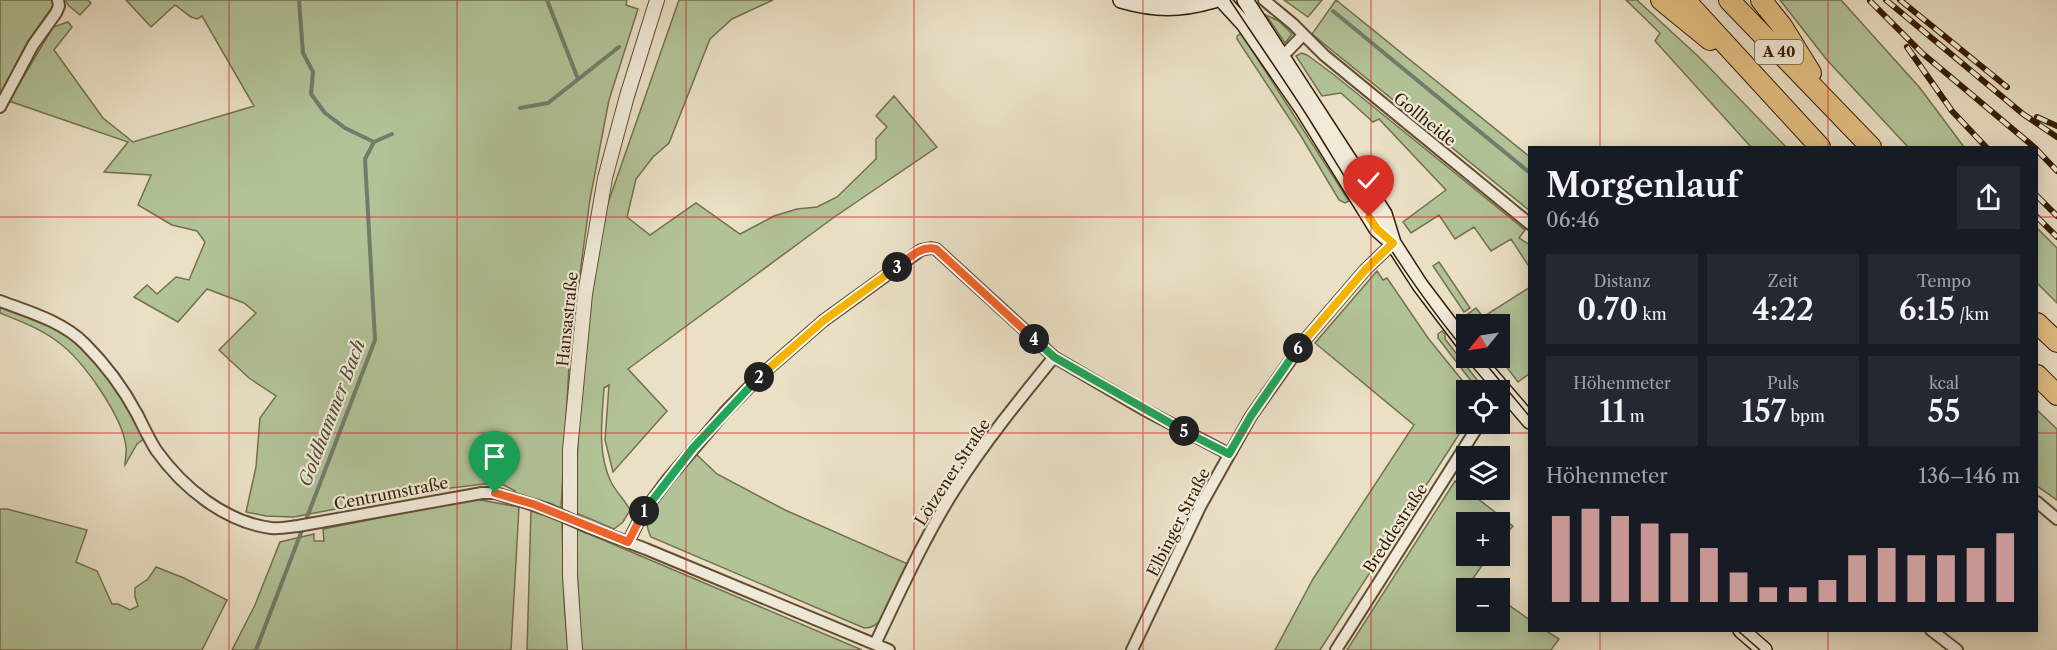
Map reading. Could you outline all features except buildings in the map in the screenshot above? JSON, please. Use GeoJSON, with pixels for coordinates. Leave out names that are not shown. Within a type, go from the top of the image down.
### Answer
{"type":"FeatureCollection","features":[{"type":"Feature","properties":{"kind":"highway"},"geometry":{"type":"LineString","coordinates":[[1661,0],[1744,65]]}},
{"type":"Feature","properties":{"kind":"highway","name":"A 40"},"geometry":{"type":"LineString","coordinates":[[1686,0],[1819,146]]}},
{"type":"Feature","properties":{"kind":"highway","name":"A 40"},"geometry":{"type":"LineString","coordinates":[[1728,0],[1870,146]]}},
{"type":"Feature","properties":{"kind":"highway"},"geometry":{"type":"LineString","coordinates":[[1761,0],[1782,26],[1830,104]]}},
{"type":"Feature","properties":{"kind":"highway"},"geometry":{"type":"LineString","coordinates":[[2038,324],[2057,342]]}},
{"type":"Feature","properties":{"kind":"highway"},"geometry":{"type":"LineString","coordinates":[[2038,376],[2057,395]]}},
{"type":"Feature","properties":{"kind":"main road"},"geometry":{"type":"LineString","coordinates":[[1121,0],[1159,9],[1178,9],[1214,0]]}},
{"type":"Feature","properties":{"kind":"main road"},"geometry":{"type":"LineString","coordinates":[[1222,0],[1244,24],[1304,111],[1377,229],[1393,243]]}},
{"type":"Feature","properties":{"kind":"main road"},"geometry":{"type":"LineString","coordinates":[[1245,0],[1384,214],[1393,243],[1420,285],[1456,332]]}},
{"type":"Feature","properties":{"kind":"main road"},"geometry":{"type":"LineString","coordinates":[[1510,402],[1528,419]]}},
{"type":"Feature","properties":{"kind":"main road"},"geometry":{"type":"LineString","coordinates":[[1743,632],[1764,650]]}},
{"type":"Feature","properties":{"kind":"street"},"geometry":{"type":"LineString","coordinates":[[0,107],[33,45],[56,13],[59,6],[58,0]]}},
{"type":"Feature","properties":{"kind":"street","name":"Hansastraße"},"geometry":{"type":"LineString","coordinates":[[575,650],[570,576],[570,450],[585,294],[605,178],[627,96],[657,0]]}},
{"type":"Feature","properties":{"kind":"street","name":"Gollheide"},"geometry":{"type":"LineString","coordinates":[[1264,0],[1323,55],[1528,222]]}},
{"type":"Feature","properties":{"kind":"street"},"geometry":{"type":"LineString","coordinates":[[1282,57],[1303,36]]}},
{"type":"Feature","properties":{"kind":"street","name":"Elbinger Straße"},"geometry":{"type":"LineString","coordinates":[[1132,650],[1185,538],[1251,416],[1297,350],[1365,270],[1393,243]]}},
{"type":"Feature","properties":{"kind":"street"},"geometry":{"type":"LineString","coordinates":[[628,542],[644,511],[668,479],[725,412],[760,376],[823,321],[921,250],[931,248],[936,249],[1054,357],[1143,409],[1229,454]]}},
{"type":"Feature","properties":{"kind":"street","name":"Centrumstraße"},"geometry":{"type":"LineString","coordinates":[[0,301],[57,323],[84,342],[121,387],[156,450],[204,499],[227,515],[244,522],[274,529],[470,493],[495,493],[547,509],[889,650]]}},
{"type":"Feature","properties":{"kind":"street","name":"Lötzener Straße"},"geometry":{"type":"LineString","coordinates":[[875,644],[914,563],[955,489],[1014,406],[1054,357]]}},
{"type":"Feature","properties":{"kind":"street","name":"Breddestraße"},"geometry":{"type":"LineString","coordinates":[[1336,650],[1473,434]]}},
{"type":"Feature","properties":{"kind":"street"},"geometry":{"type":"LineString","coordinates":[[2038,503],[2057,519]]}},
{"type":"Feature","properties":{"kind":"street"},"geometry":{"type":"LineString","coordinates":[[1934,632],[1957,650]]}},
{"type":"Feature","properties":{"kind":"green space"},"geometry":{"type":"Polygon","coordinates":[[[0,0],[52,0],[53,6],[28,41],[0,97],[0,0]]]}},
{"type":"Feature","properties":{"kind":"green space"},"geometry":{"type":"Polygon","coordinates":[[[65,0],[88,0],[91,3],[80,15],[65,0]]]}},
{"type":"Feature","properties":{"kind":"green space"},"geometry":{"type":"Polygon","coordinates":[[[126,0],[627,0],[626,5],[638,9],[609,100],[590,199],[570,348],[561,508],[515,493],[504,485],[484,484],[434,490],[294,517],[266,516],[246,512],[256,467],[260,418],[276,396],[249,378],[219,350],[256,313],[244,303],[207,289],[178,322],[134,297],[147,285],[157,294],[176,277],[189,280],[205,242],[197,231],[172,225],[138,205],[151,175],[104,172],[128,142],[9,101],[53,27],[68,22],[72,27],[54,50],[103,118],[133,142],[254,106],[202,16],[197,19],[191,17],[175,5],[151,27],[126,0]]]}},
{"type":"Feature","properties":{"kind":"green space"},"geometry":{"type":"Polygon","coordinates":[[[679,0],[773,0],[732,19],[710,39],[669,143],[653,157],[636,179],[627,217],[650,235],[696,203],[740,234],[774,216],[797,209],[817,207],[837,197],[876,159],[876,139],[887,127],[876,116],[894,96],[937,147],[833,218],[628,369],[667,411],[613,472],[605,440],[609,385],[604,388],[602,448],[604,459],[611,482],[630,510],[623,522],[614,529],[576,513],[578,434],[593,281],[607,206],[679,0]]]}},
{"type":"Feature","properties":{"kind":"green space"},"geometry":{"type":"Polygon","coordinates":[[[1284,0],[1322,0],[1308,17],[1284,0]]]}},
{"type":"Feature","properties":{"kind":"green space"},"geometry":{"type":"Polygon","coordinates":[[[1336,0],[1528,155],[1528,209],[1312,34],[1336,0]]]}},
{"type":"Feature","properties":{"kind":"green space"},"geometry":{"type":"Polygon","coordinates":[[[1626,0],[1637,0],[1701,59],[1785,146],[1750,146],[1655,41],[1660,33],[1626,0]]]}},
{"type":"Feature","properties":{"kind":"green space"},"geometry":{"type":"Polygon","coordinates":[[[1780,0],[1841,0],[1920,88],[1963,146],[1907,146],[1827,60],[1780,0]]]}},
{"type":"Feature","properties":{"kind":"green space"},"geometry":{"type":"Polygon","coordinates":[[[1266,15],[1279,21],[1292,34],[1285,43],[1266,15]]]}},
{"type":"Feature","properties":{"kind":"green space"},"geometry":{"type":"Polygon","coordinates":[[[1241,33],[1349,201],[1345,203],[1339,200],[1301,136],[1237,39],[1241,33]]]}},
{"type":"Feature","properties":{"kind":"green space"},"geometry":{"type":"Polygon","coordinates":[[[1301,53],[1307,55],[1333,74],[1525,230],[1519,238],[1528,244],[1528,265],[1511,239],[1491,251],[1474,227],[1455,239],[1439,215],[1411,233],[1403,222],[1446,190],[1379,119],[1373,122],[1341,93],[1322,96],[1296,56],[1301,53]]]}},
{"type":"Feature","properties":{"kind":"green space"},"geometry":{"type":"Polygon","coordinates":[[[2038,229],[2057,248],[2057,303],[2038,284],[2038,229]]]}},
{"type":"Feature","properties":{"kind":"green space"},"geometry":{"type":"Polygon","coordinates":[[[1439,262],[1470,308],[1464,312],[1433,266],[1439,262]]]}},
{"type":"Feature","properties":{"kind":"green space"},"geometry":{"type":"Polygon","coordinates":[[[1377,271],[1383,280],[1387,278],[1428,338],[1462,380],[1456,380],[1456,434],[1459,434],[1320,650],[1275,650],[1313,579],[1414,425],[1315,343],[1377,271]]]}},
{"type":"Feature","properties":{"kind":"green space"},"geometry":{"type":"Polygon","coordinates":[[[1528,288],[1528,374],[1518,382],[1507,368],[1510,368],[1510,314],[1488,314],[1528,288]]]}},
{"type":"Feature","properties":{"kind":"green space"},"geometry":{"type":"Polygon","coordinates":[[[0,305],[64,333],[90,355],[101,368],[121,395],[144,439],[137,444],[125,465],[126,449],[118,420],[90,375],[58,342],[23,322],[0,313],[0,305]]]}},
{"type":"Feature","properties":{"kind":"green space"},"geometry":{"type":"Polygon","coordinates":[[[1476,308],[1481,314],[1468,314],[1476,308]]]}},
{"type":"Feature","properties":{"kind":"green space"},"geometry":{"type":"Polygon","coordinates":[[[1442,331],[1445,334],[1445,339],[1456,353],[1456,361],[1438,338],[1438,334],[1442,331]]]}},
{"type":"Feature","properties":{"kind":"green space"},"geometry":{"type":"Polygon","coordinates":[[[1461,368],[1468,368],[1477,380],[1470,380],[1461,368]]]}},
{"type":"Feature","properties":{"kind":"green space"},"geometry":{"type":"Polygon","coordinates":[[[2038,411],[2057,429],[2057,500],[2038,487],[2038,411]]]}},
{"type":"Feature","properties":{"kind":"green space"},"geometry":{"type":"Polygon","coordinates":[[[696,454],[717,474],[785,510],[908,564],[881,619],[872,627],[864,628],[651,537],[647,524],[651,511],[669,485],[696,454]]]}},
{"type":"Feature","properties":{"kind":"green space"},"geometry":{"type":"Polygon","coordinates":[[[1455,481],[1456,500],[1479,500],[1495,512],[1456,512],[1456,566],[1482,566],[1473,578],[1456,578],[1456,632],[1510,632],[1510,606],[1528,619],[1528,632],[1548,632],[1559,639],[1551,650],[1347,650],[1455,481]]]}},
{"type":"Feature","properties":{"kind":"green space"},"geometry":{"type":"Polygon","coordinates":[[[475,499],[519,507],[511,650],[232,650],[255,605],[280,542],[314,534],[314,541],[324,541],[323,529],[475,499]]]}},
{"type":"Feature","properties":{"kind":"green space"},"geometry":{"type":"Polygon","coordinates":[[[0,509],[87,530],[76,562],[97,571],[112,604],[118,604],[130,610],[138,606],[135,588],[148,579],[156,567],[184,578],[227,600],[202,650],[0,650],[0,509]]]}},
{"type":"Feature","properties":{"kind":"green space"},"geometry":{"type":"Polygon","coordinates":[[[531,511],[562,522],[568,650],[527,650],[531,511]]]}},
{"type":"Feature","properties":{"kind":"green space"},"geometry":{"type":"Polygon","coordinates":[[[575,528],[862,650],[581,650],[575,528]]]}},
{"type":"Feature","properties":{"kind":"waterway","name":"Goldhammer Bach"},"geometry":{"type":"LineString","coordinates":[[299,0],[303,53],[313,72],[311,94],[325,113],[345,128],[374,142]]}},
{"type":"Feature","properties":{"kind":"waterway","name":"Goldhammer Bach"},"geometry":{"type":"LineString","coordinates":[[547,0],[578,79]]}},
{"type":"Feature","properties":{"kind":"waterway"},"geometry":{"type":"LineString","coordinates":[[1333,11],[1528,171]]}},
{"type":"Feature","properties":{"kind":"waterway","name":"Goldhammer Bach"},"geometry":{"type":"LineString","coordinates":[[520,108],[548,103],[619,47]]}},
{"type":"Feature","properties":{"kind":"waterway","name":"Goldhammer Bach"},"geometry":{"type":"LineString","coordinates":[[256,650],[375,340],[365,159],[374,142],[392,134]]}},
{"type":"Feature","properties":{"kind":"tram line"},"geometry":{"type":"LineString","coordinates":[[1230,0],[1404,270],[1456,340]]}},
{"type":"Feature","properties":{"kind":"tram line"},"geometry":{"type":"LineString","coordinates":[[1489,368],[1528,415]]}},
{"type":"Feature","properties":{"kind":"tram line"},"geometry":{"type":"LineString","coordinates":[[1739,632],[1760,650]]}},
{"type":"Feature","properties":{"kind":"railway"},"geometry":{"type":"LineString","coordinates":[[1886,0],[2023,114],[2057,137]]}},
{"type":"Feature","properties":{"kind":"railway"},"geometry":{"type":"LineString","coordinates":[[1900,0],[2007,87]]}},
{"type":"Feature","properties":{"kind":"railway"},"geometry":{"type":"LineString","coordinates":[[1870,1],[1922,53],[2033,146]]}},
{"type":"Feature","properties":{"kind":"railway"},"geometry":{"type":"LineString","coordinates":[[1907,47],[1952,111],[1985,146]]}},
{"type":"Feature","properties":{"kind":"railway"},"geometry":{"type":"LineString","coordinates":[[2037,117],[2057,126]]}},
{"type":"Feature","properties":{"kind":"railway"},"geometry":{"type":"LineString","coordinates":[[2038,151],[2057,171]]}},
{"type":"Feature","properties":{"kind":"railway"},"geometry":{"type":"LineString","coordinates":[[2038,197],[2057,216]]}},
{"type":"Feature","properties":{"kind":"railway"},"geometry":{"type":"LineString","coordinates":[[2038,218],[2057,237]]}},
{"type":"Feature","properties":{"kind":"route"},"geometry":{"type":"LineString","coordinates":[[495,493],[533,504],[628,542],[644,511],[668,479],[725,412],[760,376],[823,321],[921,250],[931,248],[936,249],[1054,357],[1143,409],[1229,454],[1251,416],[1290,359],[1365,270],[1393,243],[1377,229],[1369,217]]}}]}
